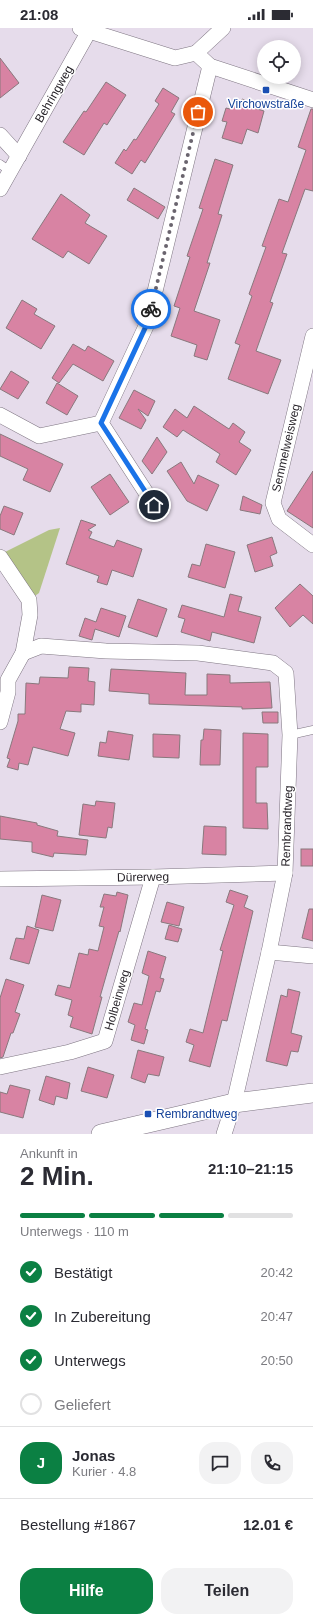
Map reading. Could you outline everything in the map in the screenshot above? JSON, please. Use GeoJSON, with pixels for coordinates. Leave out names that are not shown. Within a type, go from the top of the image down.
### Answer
{"type":"FeatureCollection","features":[{"type":"Feature","properties":{"kind":"street"},"geometry":{"type":"LineString","coordinates":[[85,30],[175,58],[196,53],[223,28]]}},
{"type":"Feature","properties":{"kind":"street","name":"Behringweg"},"geometry":{"type":"LineString","coordinates":[[0,189],[5,168],[19,156],[85,30]]}},
{"type":"Feature","properties":{"kind":"street"},"geometry":{"type":"LineString","coordinates":[[196,53],[210,66],[313,100]]}},
{"type":"Feature","properties":{"kind":"street"},"geometry":{"type":"LineString","coordinates":[[101,423],[147,324],[210,66]]}},
{"type":"Feature","properties":{"kind":"street"},"geometry":{"type":"LineString","coordinates":[[0,135],[19,156]]}},
{"type":"Feature","properties":{"kind":"street","name":"Semmelweisweg"},"geometry":{"type":"LineString","coordinates":[[313,336],[273,503],[279,520],[313,545]]}},
{"type":"Feature","properties":{"kind":"street"},"geometry":{"type":"LineString","coordinates":[[0,415],[39,436],[101,423]]}},
{"type":"Feature","properties":{"kind":"street"},"geometry":{"type":"LineString","coordinates":[[101,423],[154,505]]}},
{"type":"Feature","properties":{"kind":"street"},"geometry":{"type":"LineString","coordinates":[[0,557],[29,600],[30,615],[23,653],[4,676],[8,692],[0,722]]}},
{"type":"Feature","properties":{"kind":"street"},"geometry":{"type":"LineString","coordinates":[[27,632],[41,646]]}},
{"type":"Feature","properties":{"kind":"street","name":"Rembrandtweg"},"geometry":{"type":"LineString","coordinates":[[23,653],[41,646],[106,651],[198,653],[273,663],[286,673],[290,735],[285,873],[269,952],[234,1103],[224,1134]]}},
{"type":"Feature","properties":{"kind":"street","name":"Dürerweg"},"geometry":{"type":"LineString","coordinates":[[0,879],[153,877],[285,873]]}},
{"type":"Feature","properties":{"kind":"street","name":"Holbeinweg"},"geometry":{"type":"LineString","coordinates":[[0,1067],[70,1052],[105,1041],[153,877]]}},
{"type":"Feature","properties":{"kind":"street"},"geometry":{"type":"LineString","coordinates":[[269,952],[313,956]]}},
{"type":"Feature","properties":{"kind":"street"},"geometry":{"type":"LineString","coordinates":[[101,1134],[234,1103],[313,1093]]}},
{"type":"Feature","properties":{"kind":"lane"},"geometry":{"type":"LineString","coordinates":[[290,735],[313,730]]}},
{"type":"Feature","properties":{"kind":"green space"},"geometry":{"type":"Polygon","coordinates":[[[60,528],[39,593],[32,598],[5,552],[49,530],[60,528]]]}},
{"type":"Feature","properties":{"kind":"building"},"geometry":{"type":"Polygon","coordinates":[[[0,58],[19,83],[0,98],[0,58]]]}},
{"type":"Feature","properties":{"kind":"building"},"geometry":{"type":"Polygon","coordinates":[[[106,82],[126,95],[107,125],[104,123],[84,155],[63,142],[84,111],[86,112],[106,82]]]}},
{"type":"Feature","properties":{"kind":"building"},"geometry":{"type":"Polygon","coordinates":[[[163,88],[179,98],[171,112],[175,114],[145,163],[141,160],[132,174],[115,163],[124,149],[126,151],[134,139],[136,140],[159,104],[155,101],[163,88]]]}},
{"type":"Feature","properties":{"kind":"building"},"geometry":{"type":"Polygon","coordinates":[[[242,99],[255,104],[254,108],[264,111],[258,133],[247,129],[242,144],[222,138],[227,122],[222,121],[226,108],[230,109],[233,101],[241,104],[242,99]]]}},
{"type":"Feature","properties":{"kind":"building"},"geometry":{"type":"Polygon","coordinates":[[[311,109],[313,109],[313,191],[305,189],[282,253],[287,254],[270,302],[273,303],[256,351],[281,360],[268,394],[228,379],[240,345],[235,343],[252,296],[249,294],[266,247],[262,246],[279,199],[288,202],[306,150],[298,147],[311,109]]]}},
{"type":"Feature","properties":{"kind":"building"},"geometry":{"type":"Polygon","coordinates":[[[215,159],[233,165],[218,214],[222,215],[207,263],[210,263],[194,311],[220,320],[207,360],[194,356],[197,345],[171,336],[180,308],[174,306],[190,257],[187,256],[203,209],[199,208],[215,159]]]}},
{"type":"Feature","properties":{"kind":"building"},"geometry":{"type":"Polygon","coordinates":[[[134,188],[165,207],[158,219],[127,200],[134,188]]]}},
{"type":"Feature","properties":{"kind":"building"},"geometry":{"type":"Polygon","coordinates":[[[61,194],[90,215],[85,223],[107,236],[89,264],[68,251],[63,258],[32,239],[61,194]]]}},
{"type":"Feature","properties":{"kind":"building"},"geometry":{"type":"Polygon","coordinates":[[[22,300],[37,309],[34,314],[55,326],[41,349],[6,328],[22,300]]]}},
{"type":"Feature","properties":{"kind":"building"},"geometry":{"type":"Polygon","coordinates":[[[73,344],[85,351],[88,346],[114,361],[103,381],[73,364],[59,383],[52,378],[73,344]]]}},
{"type":"Feature","properties":{"kind":"building"},"geometry":{"type":"Polygon","coordinates":[[[11,371],[29,382],[18,399],[0,389],[11,371]]]}},
{"type":"Feature","properties":{"kind":"building"},"geometry":{"type":"Polygon","coordinates":[[[57,383],[78,396],[67,415],[46,403],[57,383]]]}},
{"type":"Feature","properties":{"kind":"building"},"geometry":{"type":"Polygon","coordinates":[[[134,390],[155,401],[148,416],[138,409],[146,420],[141,429],[119,418],[134,390]]]}},
{"type":"Feature","properties":{"kind":"building"},"geometry":{"type":"Polygon","coordinates":[[[194,406],[229,429],[233,423],[245,432],[239,442],[251,450],[236,475],[216,462],[220,454],[183,430],[177,437],[163,427],[175,409],[187,418],[194,406]]]}},
{"type":"Feature","properties":{"kind":"building"},"geometry":{"type":"Polygon","coordinates":[[[0,434],[63,464],[50,492],[23,480],[28,469],[0,456],[0,434]]]}},
{"type":"Feature","properties":{"kind":"building"},"geometry":{"type":"Polygon","coordinates":[[[157,437],[167,452],[152,474],[142,461],[157,437]]]}},
{"type":"Feature","properties":{"kind":"building"},"geometry":{"type":"Polygon","coordinates":[[[181,462],[194,484],[198,475],[219,485],[207,511],[187,501],[167,471],[181,462]]]}},
{"type":"Feature","properties":{"kind":"building"},"geometry":{"type":"Polygon","coordinates":[[[313,471],[313,528],[287,511],[313,471]]]}},
{"type":"Feature","properties":{"kind":"building"},"geometry":{"type":"Polygon","coordinates":[[[110,474],[129,502],[110,515],[91,487],[110,474]]]}},
{"type":"Feature","properties":{"kind":"building"},"geometry":{"type":"Polygon","coordinates":[[[243,496],[262,505],[260,514],[240,510],[243,496]]]}},
{"type":"Feature","properties":{"kind":"building"},"geometry":{"type":"Polygon","coordinates":[[[4,506],[23,513],[14,535],[0,529],[0,516],[4,506]]]}},
{"type":"Feature","properties":{"kind":"building"},"geometry":{"type":"Polygon","coordinates":[[[81,520],[96,525],[88,530],[92,532],[89,538],[114,547],[117,540],[142,549],[133,577],[112,570],[107,585],[97,582],[99,576],[66,564],[81,520]]]}},
{"type":"Feature","properties":{"kind":"building"},"geometry":{"type":"Polygon","coordinates":[[[272,537],[277,553],[270,556],[273,566],[255,572],[247,545],[272,537]]]}},
{"type":"Feature","properties":{"kind":"building"},"geometry":{"type":"Polygon","coordinates":[[[206,544],[235,552],[225,588],[188,577],[192,564],[200,566],[206,544]]]}},
{"type":"Feature","properties":{"kind":"building"},"geometry":{"type":"Polygon","coordinates":[[[300,584],[313,596],[313,624],[303,615],[290,627],[275,608],[300,584]]]}},
{"type":"Feature","properties":{"kind":"building"},"geometry":{"type":"Polygon","coordinates":[[[230,594],[242,597],[238,611],[261,617],[254,643],[212,632],[210,641],[181,632],[185,619],[178,617],[182,605],[224,617],[230,594]]]}},
{"type":"Feature","properties":{"kind":"building"},"geometry":{"type":"Polygon","coordinates":[[[138,599],[167,609],[157,637],[128,627],[138,599]]]}},
{"type":"Feature","properties":{"kind":"building"},"geometry":{"type":"Polygon","coordinates":[[[101,608],[126,616],[119,637],[95,629],[92,640],[79,636],[85,618],[96,622],[101,608]]]}},
{"type":"Feature","properties":{"kind":"building"},"geometry":{"type":"Polygon","coordinates":[[[69,667],[89,668],[88,681],[95,682],[94,705],[81,704],[81,712],[66,711],[60,729],[75,733],[68,756],[33,747],[28,765],[19,763],[18,770],[7,767],[10,759],[7,758],[18,721],[18,714],[25,714],[26,683],[39,684],[40,677],[68,678],[69,667]]]}},
{"type":"Feature","properties":{"kind":"building"},"geometry":{"type":"Polygon","coordinates":[[[111,669],[186,673],[185,695],[207,695],[207,674],[230,675],[230,683],[270,682],[272,708],[242,709],[242,707],[149,704],[149,694],[109,691],[111,669]]]}},
{"type":"Feature","properties":{"kind":"building"},"geometry":{"type":"Polygon","coordinates":[[[262,712],[278,712],[278,723],[263,723],[262,712]]]}},
{"type":"Feature","properties":{"kind":"building"},"geometry":{"type":"Polygon","coordinates":[[[204,729],[221,730],[220,765],[200,765],[201,740],[203,740],[204,729]]]}},
{"type":"Feature","properties":{"kind":"building"},"geometry":{"type":"Polygon","coordinates":[[[108,731],[133,735],[129,760],[98,756],[100,742],[106,743],[108,731]]]}},
{"type":"Feature","properties":{"kind":"building"},"geometry":{"type":"Polygon","coordinates":[[[243,733],[268,734],[268,767],[256,767],[256,803],[267,803],[268,829],[243,828],[243,733]]]}},
{"type":"Feature","properties":{"kind":"building"},"geometry":{"type":"Polygon","coordinates":[[[153,734],[180,735],[179,758],[153,757],[153,734]]]}},
{"type":"Feature","properties":{"kind":"building"},"geometry":{"type":"Polygon","coordinates":[[[96,801],[115,803],[112,828],[108,827],[106,838],[79,835],[83,804],[95,806],[96,801]]]}},
{"type":"Feature","properties":{"kind":"building"},"geometry":{"type":"Polygon","coordinates":[[[0,816],[37,823],[37,825],[58,831],[57,836],[88,840],[86,855],[54,853],[53,857],[32,852],[32,842],[0,839],[0,816]]]}},
{"type":"Feature","properties":{"kind":"building"},"geometry":{"type":"Polygon","coordinates":[[[204,826],[226,827],[226,855],[202,854],[204,826]]]}},
{"type":"Feature","properties":{"kind":"building"},"geometry":{"type":"Polygon","coordinates":[[[301,849],[313,849],[313,866],[301,866],[301,849]]]}},
{"type":"Feature","properties":{"kind":"building"},"geometry":{"type":"Polygon","coordinates":[[[230,890],[248,896],[244,907],[253,911],[227,1021],[222,1020],[210,1067],[189,1061],[194,1045],[186,1042],[190,1029],[203,1033],[223,951],[220,950],[234,905],[226,902],[230,890]]]}},
{"type":"Feature","properties":{"kind":"building"},"geometry":{"type":"Polygon","coordinates":[[[117,892],[128,895],[120,932],[119,931],[100,997],[102,997],[92,1034],[70,1027],[73,1017],[68,1015],[72,1000],[55,995],[58,985],[70,988],[79,953],[88,955],[89,949],[98,951],[104,927],[99,926],[104,907],[100,907],[104,894],[116,896],[117,892]]]}},
{"type":"Feature","properties":{"kind":"building"},"geometry":{"type":"Polygon","coordinates":[[[42,895],[61,900],[53,931],[35,927],[42,895]]]}},
{"type":"Feature","properties":{"kind":"building"},"geometry":{"type":"Polygon","coordinates":[[[167,902],[184,907],[179,926],[161,922],[167,902]]]}},
{"type":"Feature","properties":{"kind":"building"},"geometry":{"type":"Polygon","coordinates":[[[309,909],[313,909],[313,941],[302,938],[309,909]]]}},
{"type":"Feature","properties":{"kind":"building"},"geometry":{"type":"Polygon","coordinates":[[[169,925],[182,929],[178,942],[165,939],[169,925]]]}},
{"type":"Feature","properties":{"kind":"building"},"geometry":{"type":"Polygon","coordinates":[[[27,926],[39,930],[29,964],[10,959],[16,938],[24,939],[27,926]]]}},
{"type":"Feature","properties":{"kind":"building"},"geometry":{"type":"Polygon","coordinates":[[[148,951],[166,957],[160,978],[164,979],[160,992],[156,991],[145,1029],[148,1030],[144,1044],[131,1040],[135,1025],[128,1022],[134,1003],[142,1005],[149,976],[142,973],[148,951]]]}},
{"type":"Feature","properties":{"kind":"building"},"geometry":{"type":"Polygon","coordinates":[[[6,979],[24,985],[15,1012],[20,1014],[13,1033],[11,1033],[3,1057],[0,1058],[0,998],[6,979]]]}},
{"type":"Feature","properties":{"kind":"building"},"geometry":{"type":"Polygon","coordinates":[[[288,989],[300,992],[291,1033],[302,1036],[298,1052],[291,1051],[287,1066],[266,1061],[281,995],[287,997],[288,989]]]}},
{"type":"Feature","properties":{"kind":"building"},"geometry":{"type":"Polygon","coordinates":[[[138,1050],[164,1057],[159,1076],[148,1074],[145,1083],[131,1078],[138,1050]]]}},
{"type":"Feature","properties":{"kind":"building"},"geometry":{"type":"Polygon","coordinates":[[[88,1067],[114,1075],[107,1098],[81,1091],[88,1067]]]}},
{"type":"Feature","properties":{"kind":"building"},"geometry":{"type":"Polygon","coordinates":[[[46,1076],[70,1083],[67,1099],[56,1096],[54,1105],[39,1100],[46,1076]]]}},
{"type":"Feature","properties":{"kind":"building"},"geometry":{"type":"Polygon","coordinates":[[[10,1085],[30,1090],[23,1118],[0,1112],[0,1092],[7,1094],[10,1085]]]}},
{"type":"Feature","properties":{"kind":"way so far"},"geometry":{"type":"LineString","coordinates":[[151,309],[198,112]]}},
{"type":"Feature","properties":{"kind":"place","name":"Virchowstraße"},"geometry":{"type":"Point","coordinates":[266,90]}},
{"type":"Feature","properties":{"kind":"place","name":"Rembrandtweg"},"geometry":{"type":"Point","coordinates":[148,1114]}},
{"type":"Feature","properties":{"kind":"route"},"geometry":{"type":"LineString","coordinates":[[151,309],[147,324],[101,423],[154,505]]}}]}
